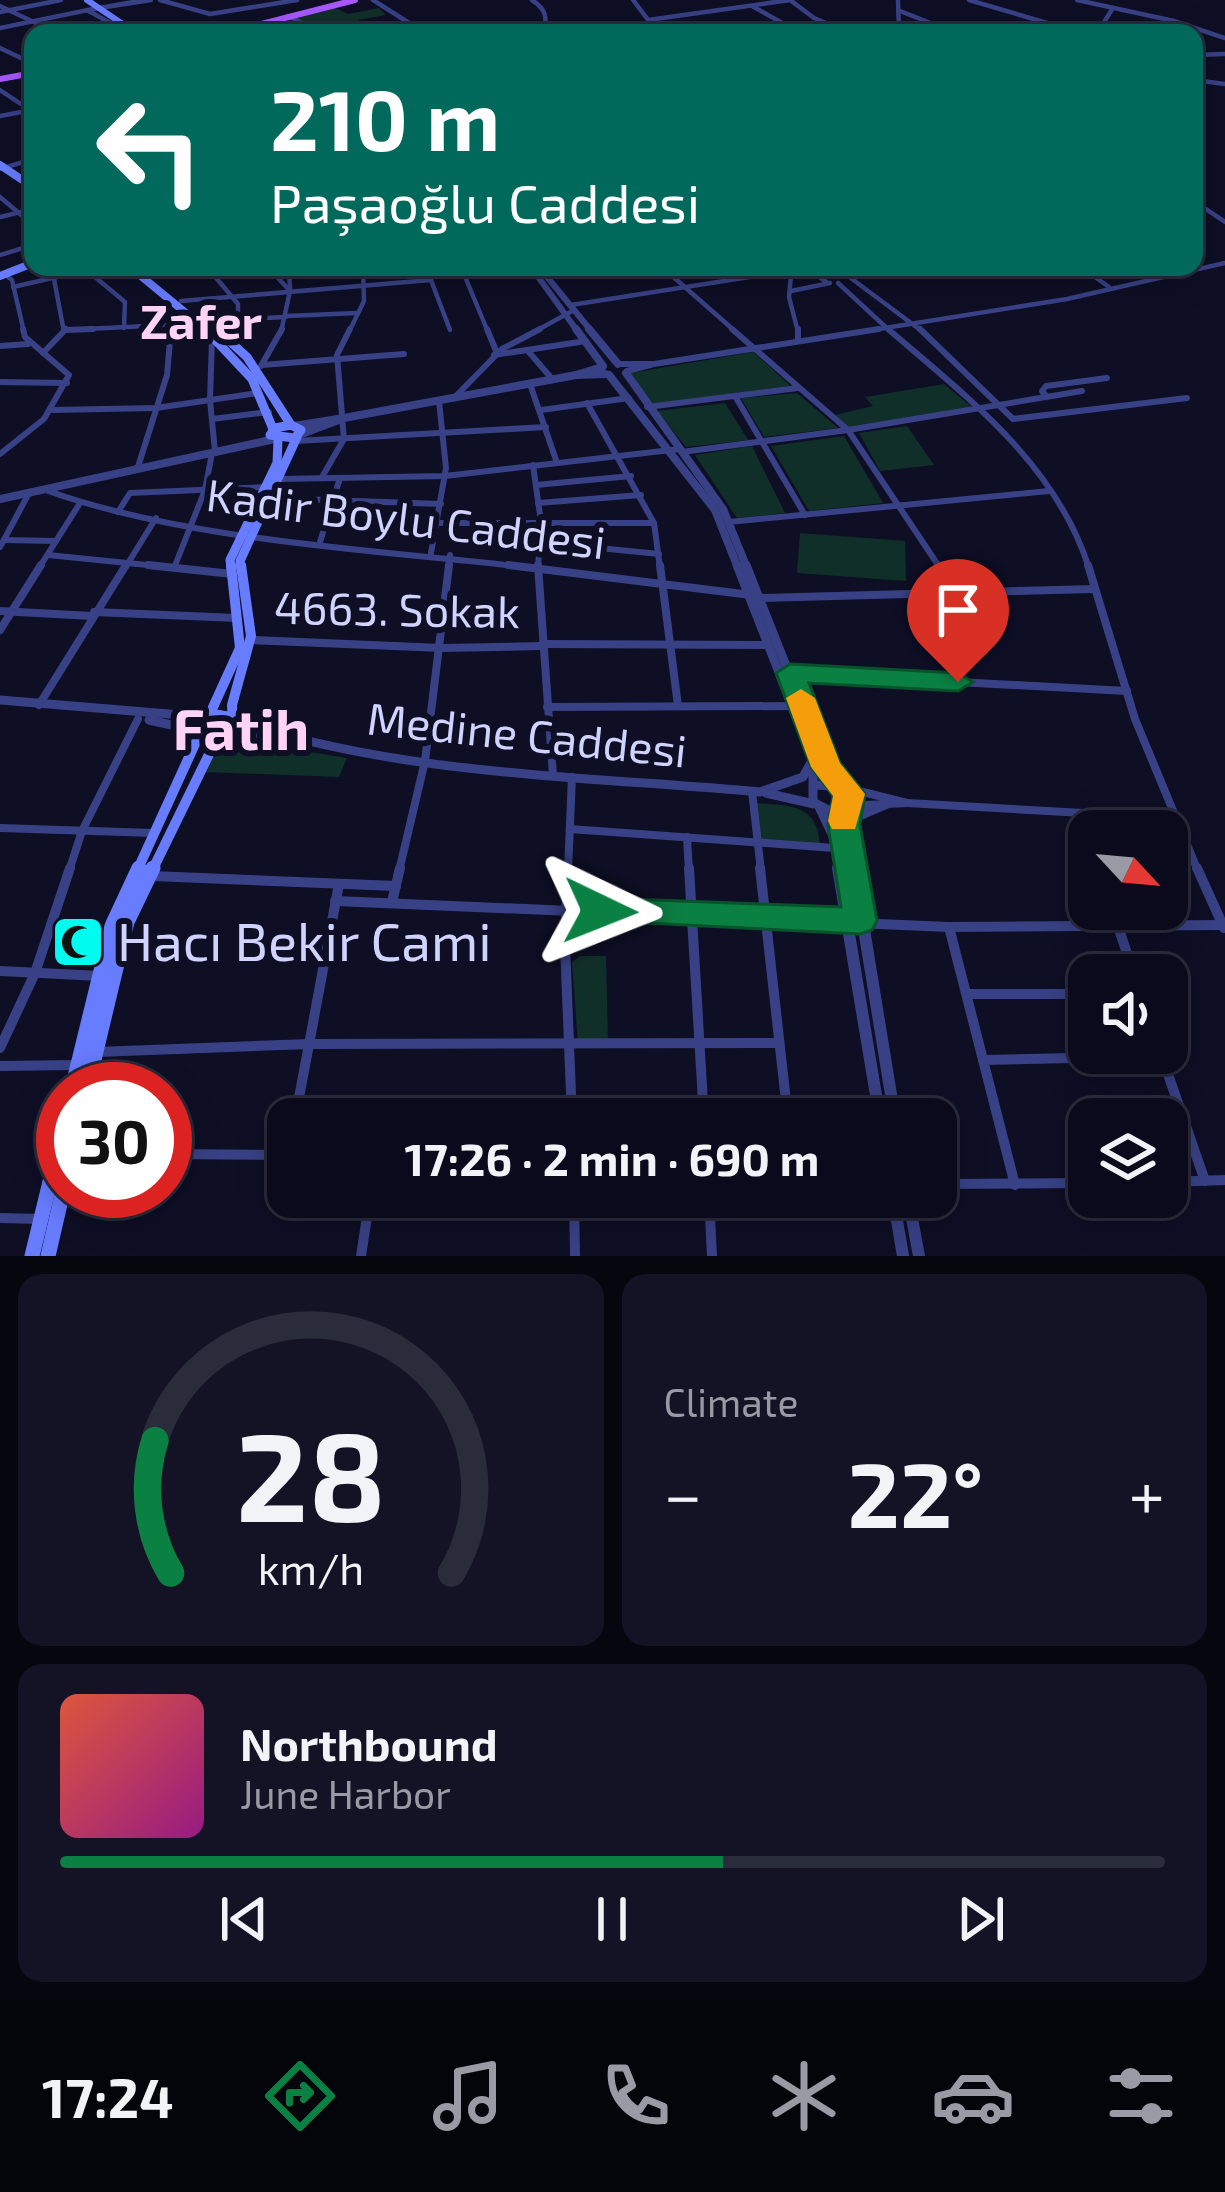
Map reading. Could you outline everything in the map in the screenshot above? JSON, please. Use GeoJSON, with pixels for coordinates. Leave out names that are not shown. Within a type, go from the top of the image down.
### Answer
{"type":"FeatureCollection","features":[{"type":"Feature","properties":{"kind":"main road"},"geometry":{"type":"LineString","coordinates":[[257,24],[352,0]]}},
{"type":"Feature","properties":{"kind":"main road"},"geometry":{"type":"LineString","coordinates":[[257,24],[352,0]]}},
{"type":"Feature","properties":{"kind":"main road"},"geometry":{"type":"LineString","coordinates":[[96,6],[123,24]]}},
{"type":"Feature","properties":{"kind":"main road"},"geometry":{"type":"LineString","coordinates":[[142,276],[259,369],[295,433]]}},
{"type":"Feature","properties":{"kind":"main road"},"geometry":{"type":"LineString","coordinates":[[153,276],[238,359],[269,412],[278,463],[273,488]]}},
{"type":"Feature","properties":{"kind":"main road"},"geometry":{"type":"LineString","coordinates":[[274,435],[295,433]]}},
{"type":"Feature","properties":{"kind":"main road"},"geometry":{"type":"LineString","coordinates":[[85,1062],[112,926],[220,735],[231,728],[251,640],[235,574],[248,534],[295,433]]}},
{"type":"Feature","properties":{"kind":"main road"},"geometry":{"type":"LineString","coordinates":[[83,1062],[155,833],[238,656],[244,618]]}},
{"type":"Feature","properties":{"kind":"main road"},"geometry":{"type":"LineString","coordinates":[[207,716],[231,718]]}},
{"type":"Feature","properties":{"kind":"main road"},"geometry":{"type":"LineString","coordinates":[[199,732],[220,735]]}},
{"type":"Feature","properties":{"kind":"main road"},"geometry":{"type":"LineString","coordinates":[[48,1256],[57,1218]]}},
{"type":"Feature","properties":{"kind":"main road"},"geometry":{"type":"LineString","coordinates":[[32,1256],[41,1219]]}},
{"type":"Feature","properties":{"kind":"street"},"geometry":{"type":"LineString","coordinates":[[0,9],[61,0]]}},
{"type":"Feature","properties":{"kind":"street"},"geometry":{"type":"LineString","coordinates":[[0,28],[96,6],[148,0]]}},
{"type":"Feature","properties":{"kind":"street"},"geometry":{"type":"LineString","coordinates":[[160,0],[178,11],[204,14],[297,0]]}},
{"type":"Feature","properties":{"kind":"street"},"geometry":{"type":"LineString","coordinates":[[373,0],[406,24]]}},
{"type":"Feature","properties":{"kind":"street"},"geometry":{"type":"LineString","coordinates":[[532,0],[542,5],[546,24]]}},
{"type":"Feature","properties":{"kind":"street"},"geometry":{"type":"LineString","coordinates":[[633,0],[651,24]]}},
{"type":"Feature","properties":{"kind":"street"},"geometry":{"type":"LineString","coordinates":[[648,20],[790,0],[827,24]]}},
{"type":"Feature","properties":{"kind":"street"},"geometry":{"type":"LineString","coordinates":[[898,0],[899,24]]}},
{"type":"Feature","properties":{"kind":"street"},"geometry":{"type":"LineString","coordinates":[[968,0],[1050,24]]}},
{"type":"Feature","properties":{"kind":"street"},"geometry":{"type":"LineString","coordinates":[[1077,0],[1169,24]]}},
{"type":"Feature","properties":{"kind":"street"},"geometry":{"type":"LineString","coordinates":[[1067,1],[1110,9]]}},
{"type":"Feature","properties":{"kind":"street"},"geometry":{"type":"LineString","coordinates":[[751,5],[784,24]]}},
{"type":"Feature","properties":{"kind":"street"},"geometry":{"type":"LineString","coordinates":[[96,6],[109,23],[104,24]]}},
{"type":"Feature","properties":{"kind":"street"},"geometry":{"type":"LineString","coordinates":[[1106,24],[1110,9]]}},
{"type":"Feature","properties":{"kind":"street"},"geometry":{"type":"LineString","coordinates":[[9,10],[39,24]]}},
{"type":"Feature","properties":{"kind":"street"},"geometry":{"type":"LineString","coordinates":[[900,11],[933,24]]}},
{"type":"Feature","properties":{"kind":"street"},"geometry":{"type":"LineString","coordinates":[[288,16],[304,24]]}},
{"type":"Feature","properties":{"kind":"street"},"geometry":{"type":"LineString","coordinates":[[0,48],[19,57]]}},
{"type":"Feature","properties":{"kind":"street"},"geometry":{"type":"LineString","coordinates":[[0,59],[24,57]]}},
{"type":"Feature","properties":{"kind":"street"},"geometry":{"type":"LineString","coordinates":[[0,197],[24,217]]}},
{"type":"Feature","properties":{"kind":"street"},"geometry":{"type":"LineString","coordinates":[[0,217],[24,211]]}},
{"type":"Feature","properties":{"kind":"street"},"geometry":{"type":"LineString","coordinates":[[0,454],[31,432],[68,383],[66,369],[30,344],[14,287],[3,276]]}},
{"type":"Feature","properties":{"kind":"street"},"geometry":{"type":"LineString","coordinates":[[14,287],[62,276]]}},
{"type":"Feature","properties":{"kind":"street"},"geometry":{"type":"LineString","coordinates":[[94,276],[125,302],[124,328]]}},
{"type":"Feature","properties":{"kind":"street"},"geometry":{"type":"LineString","coordinates":[[214,276],[239,308],[238,320]]}},
{"type":"Feature","properties":{"kind":"street"},"geometry":{"type":"LineString","coordinates":[[276,276],[290,291]]}},
{"type":"Feature","properties":{"kind":"street"},"geometry":{"type":"LineString","coordinates":[[259,369],[286,317],[289,276]]}},
{"type":"Feature","properties":{"kind":"street"},"geometry":{"type":"LineString","coordinates":[[321,478],[344,439],[337,360],[359,313],[364,276]]}},
{"type":"Feature","properties":{"kind":"street"},"geometry":{"type":"LineString","coordinates":[[429,276],[450,330]]}},
{"type":"Feature","properties":{"kind":"street"},"geometry":{"type":"LineString","coordinates":[[465,276],[495,354]]}},
{"type":"Feature","properties":{"kind":"street"},"geometry":{"type":"LineString","coordinates":[[543,276],[623,368],[729,522],[813,759],[811,798],[830,824],[891,1098]]}},
{"type":"Feature","properties":{"kind":"street"},"geometry":{"type":"LineString","coordinates":[[672,276],[848,430],[956,593]]}},
{"type":"Feature","properties":{"kind":"street"},"geometry":{"type":"LineString","coordinates":[[454,398],[495,354],[571,310],[770,276]]}},
{"type":"Feature","properties":{"kind":"street"},"geometry":{"type":"LineString","coordinates":[[792,276],[790,291],[801,332],[797,341]]}},
{"type":"Feature","properties":{"kind":"street"},"geometry":{"type":"LineString","coordinates":[[818,276],[828,283]]}},
{"type":"Feature","properties":{"kind":"street"},"geometry":{"type":"LineString","coordinates":[[850,276],[914,323],[1012,419],[1187,398]]}},
{"type":"Feature","properties":{"kind":"street"},"geometry":{"type":"LineString","coordinates":[[1094,276],[1110,288]]}},
{"type":"Feature","properties":{"kind":"street"},"geometry":{"type":"LineString","coordinates":[[295,433],[344,418],[576,375],[914,323],[1163,276]]}},
{"type":"Feature","properties":{"kind":"street"},"geometry":{"type":"LineString","coordinates":[[54,279],[66,330]]}},
{"type":"Feature","properties":{"kind":"street"},"geometry":{"type":"LineString","coordinates":[[181,302],[431,280]]}},
{"type":"Feature","properties":{"kind":"street"},"geometry":{"type":"LineString","coordinates":[[790,291],[856,280]]}},
{"type":"Feature","properties":{"kind":"street"},"geometry":{"type":"LineString","coordinates":[[838,283],[883,328],[982,410],[1072,525],[1170,810]]}},
{"type":"Feature","properties":{"kind":"street"},"geometry":{"type":"LineString","coordinates":[[0,301],[16,298]]}},
{"type":"Feature","properties":{"kind":"street"},"geometry":{"type":"LineString","coordinates":[[571,310],[605,371],[677,450],[710,501],[790,673],[823,759],[849,794],[845,836],[877,1098]]}},
{"type":"Feature","properties":{"kind":"street"},"geometry":{"type":"LineString","coordinates":[[43,353],[66,330],[359,313]]}},
{"type":"Feature","properties":{"kind":"street"},"geometry":{"type":"LineString","coordinates":[[137,471],[168,368],[172,326]]}},
{"type":"Feature","properties":{"kind":"street"},"geometry":{"type":"LineString","coordinates":[[174,569],[217,451],[210,400],[212,336]]}},
{"type":"Feature","properties":{"kind":"street"},"geometry":{"type":"LineString","coordinates":[[495,354],[587,340]]}},
{"type":"Feature","properties":{"kind":"street"},"geometry":{"type":"LineString","coordinates":[[0,346],[30,344]]}},
{"type":"Feature","properties":{"kind":"street"},"geometry":{"type":"LineString","coordinates":[[526,350],[553,380]]}},
{"type":"Feature","properties":{"kind":"street"},"geometry":{"type":"LineString","coordinates":[[259,369],[404,354]]}},
{"type":"Feature","properties":{"kind":"street"},"geometry":{"type":"LineString","coordinates":[[1047,397],[1043,388],[1107,378]]}},
{"type":"Feature","properties":{"kind":"street"},"geometry":{"type":"LineString","coordinates":[[3,385],[68,383]]}},
{"type":"Feature","properties":{"kind":"street"},"geometry":{"type":"LineString","coordinates":[[530,384],[557,463]]}},
{"type":"Feature","properties":{"kind":"street"},"geometry":{"type":"LineString","coordinates":[[1072,384],[1095,408]]}},
{"type":"Feature","properties":{"kind":"street"},"geometry":{"type":"LineString","coordinates":[[647,407],[799,387]]}},
{"type":"Feature","properties":{"kind":"street"},"geometry":{"type":"LineString","coordinates":[[118,512],[128,493],[273,488],[321,478],[445,476],[848,430],[1082,391]]}},
{"type":"Feature","properties":{"kind":"street"},"geometry":{"type":"LineString","coordinates":[[51,410],[156,408],[258,393]]}},
{"type":"Feature","properties":{"kind":"street"},"geometry":{"type":"LineString","coordinates":[[735,396],[805,515]]}},
{"type":"Feature","properties":{"kind":"street"},"geometry":{"type":"LineString","coordinates":[[541,410],[631,398]]}},
{"type":"Feature","properties":{"kind":"street"},"geometry":{"type":"LineString","coordinates":[[431,553],[445,476],[439,400]]}},
{"type":"Feature","properties":{"kind":"street"},"geometry":{"type":"LineString","coordinates":[[587,404],[654,523],[678,706]]}},
{"type":"Feature","properties":{"kind":"street"},"geometry":{"type":"LineString","coordinates":[[212,419],[269,412]]}},
{"type":"Feature","properties":{"kind":"street"},"geometry":{"type":"LineString","coordinates":[[295,433],[344,439],[546,427]]}},
{"type":"Feature","properties":{"kind":"street"},"geometry":{"type":"LineString","coordinates":[[0,499],[137,471],[274,435]]}},
{"type":"Feature","properties":{"kind":"street"},"geometry":{"type":"LineString","coordinates":[[533,465],[541,523],[538,568],[554,776]]}},
{"type":"Feature","properties":{"kind":"street"},"geometry":{"type":"LineString","coordinates":[[536,485],[631,476]]}},
{"type":"Feature","properties":{"kind":"street"},"geometry":{"type":"LineString","coordinates":[[320,542],[340,478]]}},
{"type":"Feature","properties":{"kind":"street"},"geometry":{"type":"LineString","coordinates":[[273,488],[334,498],[441,504]]}},
{"type":"Feature","properties":{"kind":"street","name":"Kadir Boylu Caddesi"},"geometry":{"type":"LineString","coordinates":[[48,491],[118,512],[248,534],[450,555],[756,596],[1094,589]]}},
{"type":"Feature","properties":{"kind":"street"},"geometry":{"type":"LineString","coordinates":[[729,522],[1049,491]]}},
{"type":"Feature","properties":{"kind":"street"},"geometry":{"type":"LineString","coordinates":[[28,495],[2,541],[56,541]]}},
{"type":"Feature","properties":{"kind":"street"},"geometry":{"type":"LineString","coordinates":[[538,503],[641,495]]}},
{"type":"Feature","properties":{"kind":"street"},"geometry":{"type":"LineString","coordinates":[[0,630],[80,503]]}},
{"type":"Feature","properties":{"kind":"street"},"geometry":{"type":"LineString","coordinates":[[39,705],[123,563],[156,518]]}},
{"type":"Feature","properties":{"kind":"street"},"geometry":{"type":"LineString","coordinates":[[438,523],[654,523]]}},
{"type":"Feature","properties":{"kind":"street"},"geometry":{"type":"LineString","coordinates":[[539,542],[659,554]]}},
{"type":"Feature","properties":{"kind":"street"},"geometry":{"type":"LineString","coordinates":[[48,555],[235,574]]}},
{"type":"Feature","properties":{"kind":"street"},"geometry":{"type":"LineString","coordinates":[[392,903],[425,761],[450,555]]}},
{"type":"Feature","properties":{"kind":"street"},"geometry":{"type":"LineString","coordinates":[[0,611],[244,618]]}},
{"type":"Feature","properties":{"kind":"street","name":"4663. Sokak"},"geometry":{"type":"LineString","coordinates":[[251,640],[442,648],[770,645]]}},
{"type":"Feature","properties":{"kind":"street"},"geometry":{"type":"LineString","coordinates":[[790,673],[1126,691]]}},
{"type":"Feature","properties":{"kind":"street"},"geometry":{"type":"LineString","coordinates":[[0,703],[207,716]]}},
{"type":"Feature","properties":{"kind":"street"},"geometry":{"type":"LineString","coordinates":[[0,703],[138,719],[199,732]]}},
{"type":"Feature","properties":{"kind":"street"},"geometry":{"type":"LineString","coordinates":[[548,707],[794,706]]}},
{"type":"Feature","properties":{"kind":"street","name":"Medine Caddesi"},"geometry":{"type":"LineString","coordinates":[[231,718],[288,738]]}},
{"type":"Feature","properties":{"kind":"street"},"geometry":{"type":"LineString","coordinates":[[0,1048],[35,973],[82,831],[138,719]]}},
{"type":"Feature","properties":{"kind":"street","name":"Medine Caddesi"},"geometry":{"type":"LineString","coordinates":[[220,735],[288,738],[425,761],[756,792],[817,806],[845,807]]}},
{"type":"Feature","properties":{"kind":"street"},"geometry":{"type":"LineString","coordinates":[[786,1098],[756,792],[803,777],[813,759]]}},
{"type":"Feature","properties":{"kind":"street"},"geometry":{"type":"LineString","coordinates":[[571,1098],[566,910],[572,777]]}},
{"type":"Feature","properties":{"kind":"street"},"geometry":{"type":"LineString","coordinates":[[841,787],[907,803]]}},
{"type":"Feature","properties":{"kind":"street","name":"Medine Caddesi"},"geometry":{"type":"LineString","coordinates":[[756,792],[841,787]]}},
{"type":"Feature","properties":{"kind":"street"},"geometry":{"type":"LineString","coordinates":[[845,807],[907,803],[1068,812]]}},
{"type":"Feature","properties":{"kind":"street"},"geometry":{"type":"LineString","coordinates":[[845,836],[859,816],[887,804]]}},
{"type":"Feature","properties":{"kind":"street"},"geometry":{"type":"LineString","coordinates":[[0,828],[155,833]]}},
{"type":"Feature","properties":{"kind":"street"},"geometry":{"type":"LineString","coordinates":[[570,829],[835,848]]}},
{"type":"Feature","properties":{"kind":"street"},"geometry":{"type":"LineString","coordinates":[[687,837],[703,1098]]}},
{"type":"Feature","properties":{"kind":"street"},"geometry":{"type":"LineString","coordinates":[[1188,850],[1224,928],[1188,927]]}},
{"type":"Feature","properties":{"kind":"street"},"geometry":{"type":"LineString","coordinates":[[141,876],[396,886]]}},
{"type":"Feature","properties":{"kind":"street"},"geometry":{"type":"LineString","coordinates":[[299,1098],[339,884]]}},
{"type":"Feature","properties":{"kind":"street"},"geometry":{"type":"LineString","coordinates":[[335,901],[950,927],[1068,926]]}},
{"type":"Feature","properties":{"kind":"street"},"geometry":{"type":"LineString","coordinates":[[950,927],[1015,1185]]}},
{"type":"Feature","properties":{"kind":"street"},"geometry":{"type":"LineString","coordinates":[[0,971],[100,976]]}},
{"type":"Feature","properties":{"kind":"street"},"geometry":{"type":"LineString","coordinates":[[967,994],[1068,994]]}},
{"type":"Feature","properties":{"kind":"street"},"geometry":{"type":"LineString","coordinates":[[0,1066],[85,1056],[309,1044],[779,1043]]}},
{"type":"Feature","properties":{"kind":"street"},"geometry":{"type":"LineString","coordinates":[[983,1060],[1068,1058]]}},
{"type":"Feature","properties":{"kind":"street"},"geometry":{"type":"LineString","coordinates":[[1168,1074],[1205,1181]]}},
{"type":"Feature","properties":{"kind":"street"},"geometry":{"type":"LineString","coordinates":[[192,1154],[267,1155]]}},
{"type":"Feature","properties":{"kind":"street"},"geometry":{"type":"LineString","coordinates":[[1188,1181],[1225,1180]]}},
{"type":"Feature","properties":{"kind":"street"},"geometry":{"type":"LineString","coordinates":[[957,1184],[1068,1184]]}},
{"type":"Feature","properties":{"kind":"street"},"geometry":{"type":"LineString","coordinates":[[0,1218],[41,1219]]}},
{"type":"Feature","properties":{"kind":"street"},"geometry":{"type":"LineString","coordinates":[[362,1256],[367,1218]]}},
{"type":"Feature","properties":{"kind":"street"},"geometry":{"type":"LineString","coordinates":[[574,1218],[575,1256]]}},
{"type":"Feature","properties":{"kind":"street"},"geometry":{"type":"LineString","coordinates":[[710,1218],[712,1256]]}},
{"type":"Feature","properties":{"kind":"street"},"geometry":{"type":"LineString","coordinates":[[897,1218],[903,1256]]}},
{"type":"Feature","properties":{"kind":"street"},"geometry":{"type":"LineString","coordinates":[[912,1218],[919,1256]]}},
{"type":"Feature","properties":{"kind":"green space"},"geometry":{"type":"Polygon","coordinates":[[[333,7],[348,14],[379,8],[386,15],[358,20],[364,24],[307,24],[295,18],[333,7]]]}},
{"type":"Feature","properties":{"kind":"green space"},"geometry":{"type":"Polygon","coordinates":[[[753,352],[791,386],[651,404],[631,373],[753,352]]]}},
{"type":"Feature","properties":{"kind":"green space"},"geometry":{"type":"Polygon","coordinates":[[[944,384],[974,409],[849,428],[835,415],[873,406],[865,397],[944,384]]]}},
{"type":"Feature","properties":{"kind":"green space"},"geometry":{"type":"Polygon","coordinates":[[[797,393],[838,428],[764,437],[741,398],[797,393]]]}},
{"type":"Feature","properties":{"kind":"green space"},"geometry":{"type":"Polygon","coordinates":[[[725,403],[748,440],[686,447],[657,411],[725,403]]]}},
{"type":"Feature","properties":{"kind":"green space"},"geometry":{"type":"Polygon","coordinates":[[[907,426],[934,465],[880,471],[859,433],[907,426]]]}},
{"type":"Feature","properties":{"kind":"green space"},"geometry":{"type":"Polygon","coordinates":[[[844,436],[883,503],[809,511],[771,446],[844,436]]]}},
{"type":"Feature","properties":{"kind":"green space"},"geometry":{"type":"Polygon","coordinates":[[[752,446],[785,513],[737,518],[695,455],[752,446]]]}},
{"type":"Feature","properties":{"kind":"green space"},"geometry":{"type":"Polygon","coordinates":[[[800,533],[905,541],[906,581],[797,573],[800,533]]]}},
{"type":"Feature","properties":{"kind":"green space"},"geometry":{"type":"Polygon","coordinates":[[[248,742],[347,758],[339,777],[206,772],[215,754],[248,742]]]}},
{"type":"Feature","properties":{"kind":"green space"},"geometry":{"type":"Polygon","coordinates":[[[754,803],[799,809],[813,821],[820,844],[759,840],[754,803]]]}},
{"type":"Feature","properties":{"kind":"green space"},"geometry":{"type":"Polygon","coordinates":[[[580,956],[606,956],[608,1042],[578,1045],[572,962],[580,956]]]}},
{"type":"Feature","properties":{"kind":"slow traffic"},"geometry":{"type":"LineString","coordinates":[[801,698],[826,767],[849,794],[844,821]]}},
{"type":"Feature","properties":{"kind":"place","name":"Hacı Bekir Cami"},"geometry":{"type":"Point","coordinates":[78,942]}},
{"type":"Feature","properties":{"kind":"district","name":"Zafer"},"geometry":{"type":"Point","coordinates":[201,322]}},
{"type":"Feature","properties":{"kind":"district","name":"Fatih"},"geometry":{"type":"Point","coordinates":[241,730]}},
{"type":"Feature","properties":{"kind":"route"},"geometry":{"type":"LineString","coordinates":[[600,911],[860,921],[844,825],[849,794],[826,767],[790,673],[958,682]]}}]}
